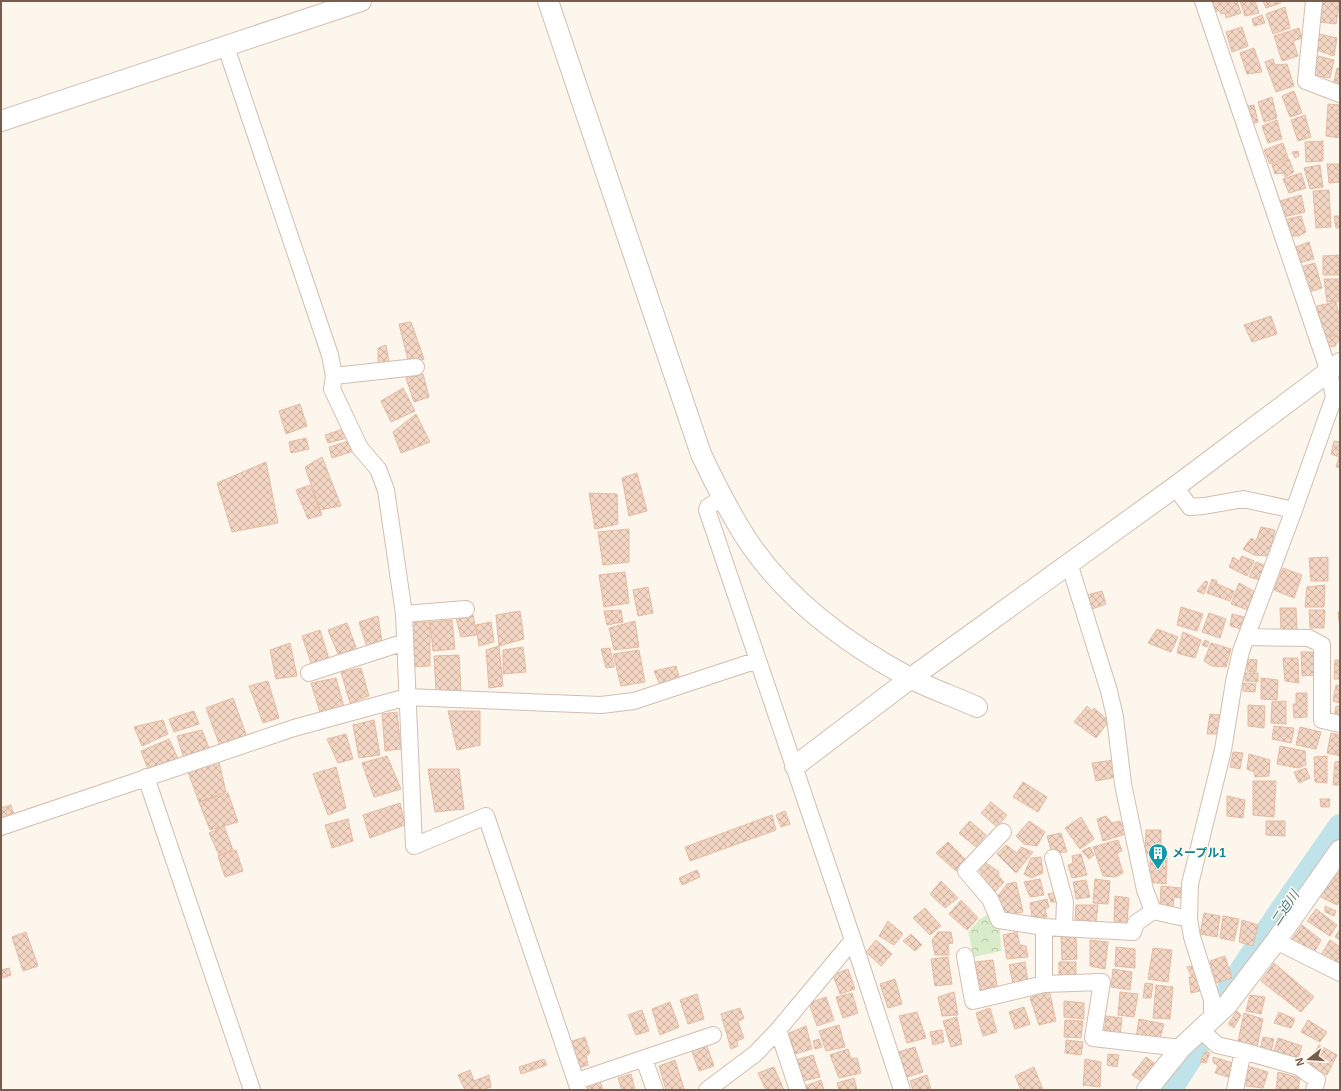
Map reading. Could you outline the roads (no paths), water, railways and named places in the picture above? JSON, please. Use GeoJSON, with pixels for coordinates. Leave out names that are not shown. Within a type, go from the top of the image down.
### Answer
{"type":"FeatureCollection","features":[{"type":"Feature","properties":{"kind":"street"},"geometry":{"type":"LineString","coordinates":[[1,121],[361,1]]}},
{"type":"Feature","properties":{"kind":"street"},"geometry":{"type":"LineString","coordinates":[[548,1],[701,454],[722,498],[745,536],[774,574],[810,612],[849,642],[911,678],[977,707]]}},
{"type":"Feature","properties":{"kind":"street"},"geometry":{"type":"LineString","coordinates":[[1203,1],[1334,368],[1334,397],[1294,510],[1241,651],[1234,682],[1223,750],[1190,884],[1189,918],[1192,937],[1206,976],[1212,1000],[1206,1024],[1217,1045],[1299,1067],[1317,1080],[1314,1090]]}},
{"type":"Feature","properties":{"kind":"street"},"geometry":{"type":"LineString","coordinates":[[1314,1],[1306,81],[1340,94]]}},
{"type":"Feature","properties":{"kind":"street"},"geometry":{"type":"LineString","coordinates":[[226,47],[330,355],[334,376],[332,389],[360,448],[378,469],[386,490],[404,614],[406,697],[414,846],[486,816],[578,1086],[644,1058],[713,1036]]}},
{"type":"Feature","properties":{"kind":"street"},"geometry":{"type":"LineString","coordinates":[[334,376],[416,366]]}},
{"type":"Feature","properties":{"kind":"street"},"geometry":{"type":"LineString","coordinates":[[795,766],[911,678],[1175,487],[1334,368]]}},
{"type":"Feature","properties":{"kind":"street"},"geometry":{"type":"LineString","coordinates":[[1175,487],[1190,507],[1244,499],[1294,510]]}},
{"type":"Feature","properties":{"kind":"street"},"geometry":{"type":"LineString","coordinates":[[722,498],[708,507],[707,510],[795,766],[902,1090]]}},
{"type":"Feature","properties":{"kind":"street"},"geometry":{"type":"LineString","coordinates":[[1069,563],[1109,691],[1115,717],[1125,791],[1145,890],[1153,910]]}},
{"type":"Feature","properties":{"kind":"street"},"geometry":{"type":"LineString","coordinates":[[404,614],[466,609]]}},
{"type":"Feature","properties":{"kind":"street"},"geometry":{"type":"LineString","coordinates":[[1246,637],[1309,638],[1322,645],[1322,720],[1340,724]]}},
{"type":"Feature","properties":{"kind":"street"},"geometry":{"type":"LineString","coordinates":[[309,673],[405,642]]}},
{"type":"Feature","properties":{"kind":"street"},"geometry":{"type":"LineString","coordinates":[[1,826],[294,728],[406,697],[601,705],[634,701],[758,660]]}},
{"type":"Feature","properties":{"kind":"street"},"geometry":{"type":"LineString","coordinates":[[146,777],[252,1090]]}},
{"type":"Feature","properties":{"kind":"street"},"geometry":{"type":"LineString","coordinates":[[1003,832],[966,871],[990,899],[999,920],[1064,928],[1133,932],[1136,923],[1153,910],[1189,918]]}},
{"type":"Feature","properties":{"kind":"street"},"geometry":{"type":"LineString","coordinates":[[1146,1090],[1181,1048],[1227,1005],[1276,941],[1340,850]]}},
{"type":"Feature","properties":{"kind":"street"},"geometry":{"type":"LineString","coordinates":[[1053,858],[1065,902],[1064,928]]}},
{"type":"Feature","properties":{"kind":"street"},"geometry":{"type":"LineString","coordinates":[[1044,926],[1044,984]]}},
{"type":"Feature","properties":{"kind":"street"},"geometry":{"type":"LineString","coordinates":[[707,1090],[755,1054],[778,1030],[853,940]]}},
{"type":"Feature","properties":{"kind":"street"},"geometry":{"type":"LineString","coordinates":[[1276,941],[1340,973]]}},
{"type":"Feature","properties":{"kind":"street"},"geometry":{"type":"LineString","coordinates":[[965,956],[973,1001],[1044,984],[1102,982],[1093,1038],[1181,1048]]}},
{"type":"Feature","properties":{"kind":"street"},"geometry":{"type":"LineString","coordinates":[[778,1030],[798,1090]]}},
{"type":"Feature","properties":{"kind":"street"},"geometry":{"type":"LineString","coordinates":[[1235,1090],[1243,1051]]}},
{"type":"Feature","properties":{"kind":"street"},"geometry":{"type":"LineString","coordinates":[[644,1058],[655,1090]]}},
{"type":"Feature","properties":{"kind":"waterway","name":"二迫川"},"geometry":{"type":"LineString","coordinates":[[1229,989],[1340,826]]}},
{"type":"Feature","properties":{"kind":"waterway","name":"二迫川"},"geometry":{"type":"LineString","coordinates":[[1170,1090],[1197,1048]]}},
{"type":"Feature","properties":{"kind":"place","name":"メープル1"},"geometry":{"type":"Point","coordinates":[1158,870]}}]}
